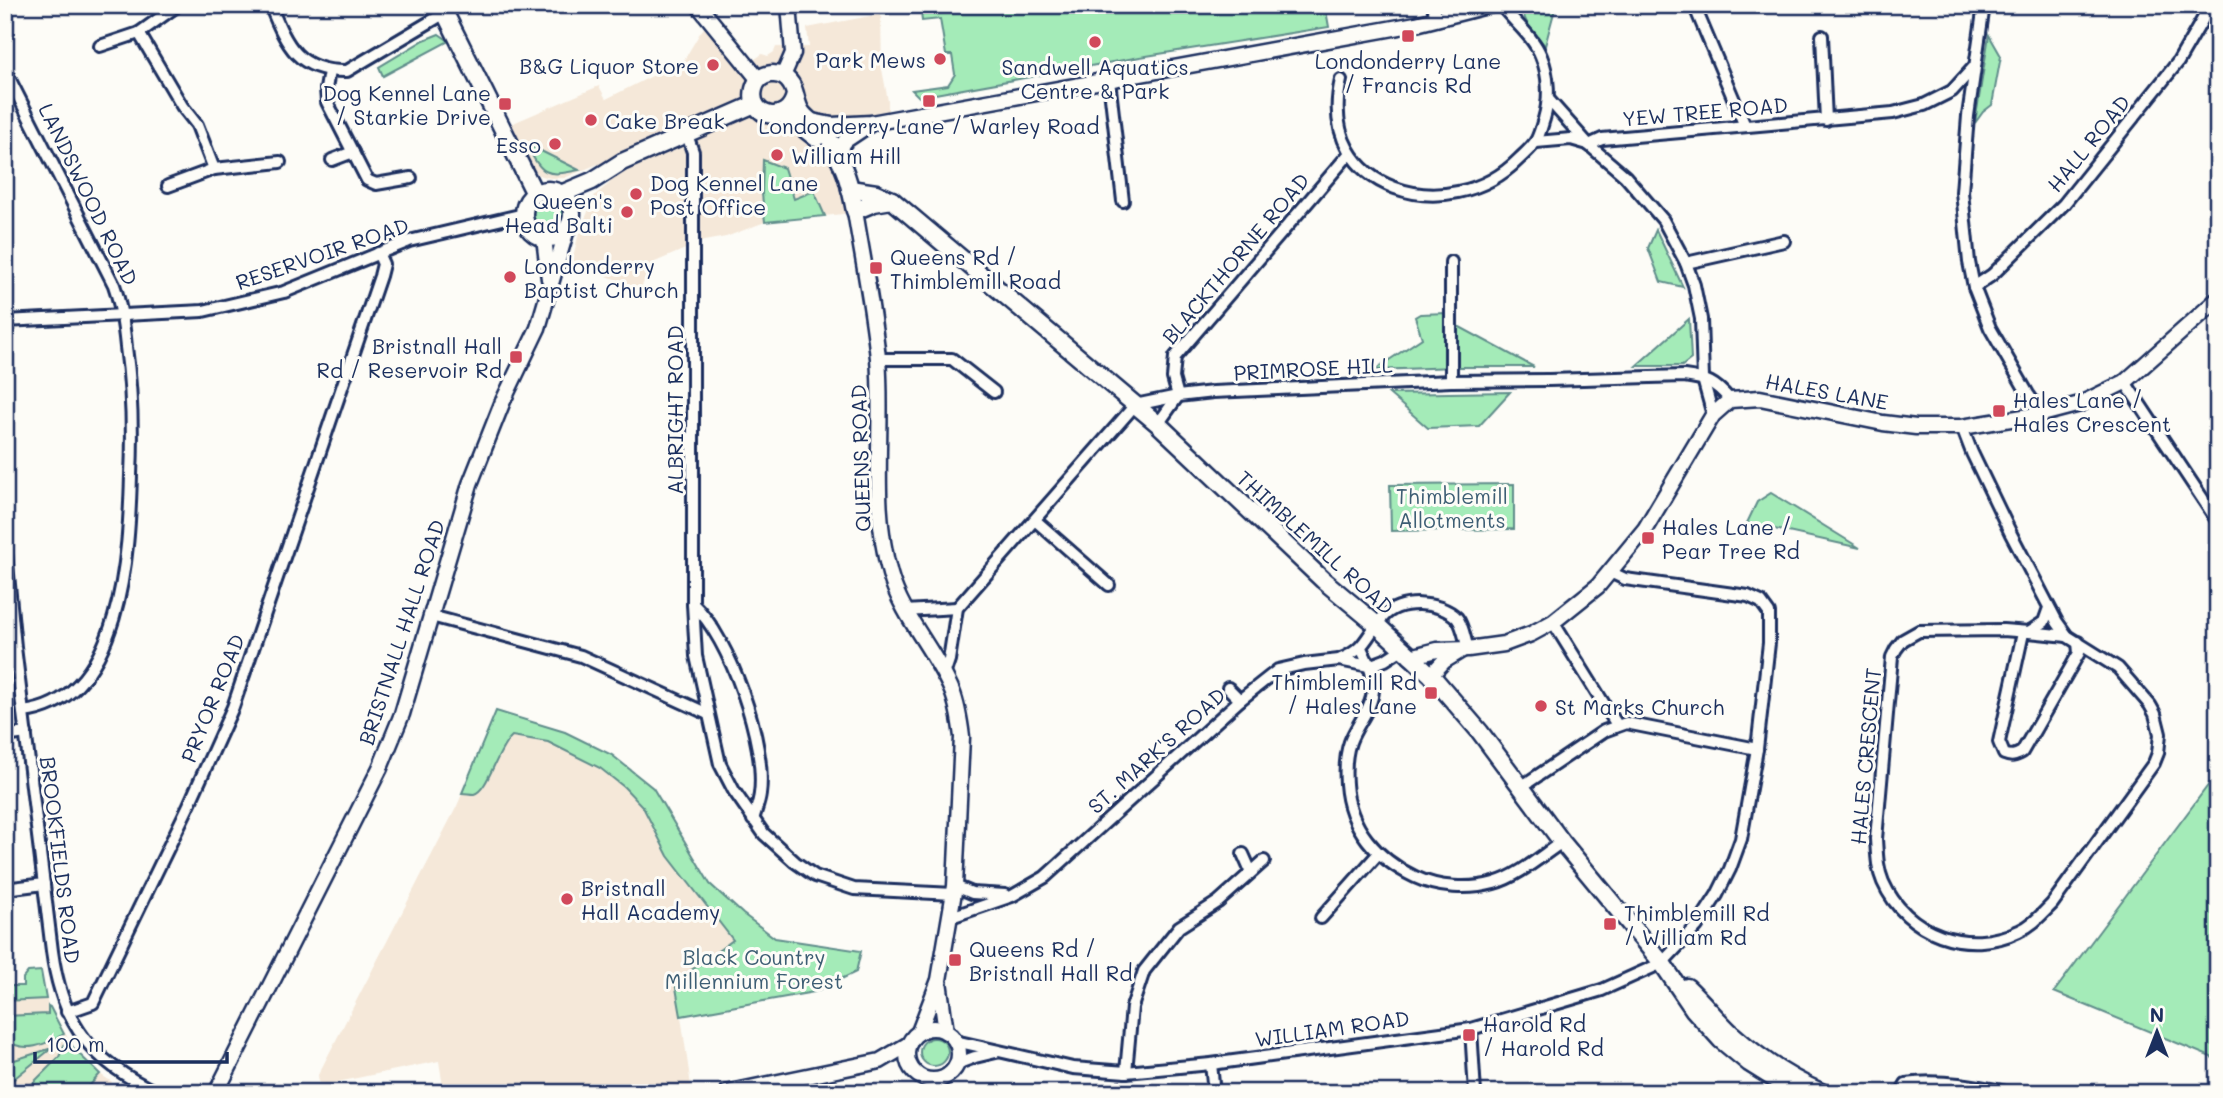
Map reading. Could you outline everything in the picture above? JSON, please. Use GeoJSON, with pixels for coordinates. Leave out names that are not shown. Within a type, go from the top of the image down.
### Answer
{"type":"FeatureCollection","features":[{"type":"Feature","properties":{"kind":"main road"},"geometry":{"type":"LineString","coordinates":[[443,9],[535,194]]}},
{"type":"Feature","properties":{"kind":"main road"},"geometry":{"type":"LineString","coordinates":[[795,95],[788,110],[772,115],[763,113],[755,104],[753,90],[768,74],[783,76],[793,87],[802,113],[829,140],[843,167],[855,211],[874,203],[892,200]]}},
{"type":"Feature","properties":{"kind":"main road"},"geometry":{"type":"LineString","coordinates":[[561,194],[592,181],[622,162],[686,132],[755,104]]}},
{"type":"Feature","properties":{"kind":"main road"},"geometry":{"type":"LineString","coordinates":[[780,114],[813,134],[835,154]]}},
{"type":"Feature","properties":{"kind":"main road"},"geometry":{"type":"LineString","coordinates":[[568,227],[572,214],[569,202],[561,194],[546,190],[535,194],[527,203],[524,214],[530,230],[544,238],[554,237],[568,227],[592,181]]}},
{"type":"Feature","properties":{"kind":"main road","name":"THIMBLEMILL ROAD"},"geometry":{"type":"LineString","coordinates":[[850,189],[876,193],[892,200],[1158,424],[1323,580],[1431,675],[1480,732],[1562,842],[1662,964],[1694,1010],[1721,1040],[1749,1063],[1797,1093]]}},
{"type":"Feature","properties":{"kind":"main road","name":"THIMBLEMILL ROAD"},"geometry":{"type":"LineString","coordinates":[[1662,964],[1731,1033],[1755,1053],[1786,1074],[1823,1093]]}},
{"type":"Feature","properties":{"kind":"street"},"geometry":{"type":"LineString","coordinates":[[100,46],[139,33],[178,5]]}},
{"type":"Feature","properties":{"kind":"street"},"geometry":{"type":"LineString","coordinates":[[270,5],[294,53],[307,64],[328,71],[347,71],[443,9]]}},
{"type":"Feature","properties":{"kind":"street"},"geometry":{"type":"LineString","coordinates":[[698,5],[760,80]]}},
{"type":"Feature","properties":{"kind":"street"},"geometry":{"type":"LineString","coordinates":[[783,76],[793,52],[789,5]]}},
{"type":"Feature","properties":{"kind":"street"},"geometry":{"type":"LineString","coordinates":[[812,121],[832,124],[871,123],[1109,80],[1434,12],[1492,5]]}},
{"type":"Feature","properties":{"kind":"street"},"geometry":{"type":"LineString","coordinates":[[1341,80],[1338,111],[1341,134],[1349,154],[1366,173],[1408,192],[1449,194],[1470,189],[1508,170],[1536,142],[1549,100],[1542,57],[1530,37],[1501,5]]}},
{"type":"Feature","properties":{"kind":"street"},"geometry":{"type":"LineString","coordinates":[[1694,5],[1745,127]]}},
{"type":"Feature","properties":{"kind":"street"},"geometry":{"type":"LineString","coordinates":[[1984,5],[1968,116],[1962,192],[1974,286],[1990,328],[2042,414]]}},
{"type":"Feature","properties":{"kind":"street","name":"HALL ROAD"},"geometry":{"type":"LineString","coordinates":[[1974,286],[1992,275],[2064,204],[2178,62],[2211,5]]}},
{"type":"Feature","properties":{"kind":"street"},"geometry":{"type":"LineString","coordinates":[[139,33],[182,106],[197,125],[214,169]]}},
{"type":"Feature","properties":{"kind":"street"},"geometry":{"type":"LineString","coordinates":[[1822,36],[1826,120]]}},
{"type":"Feature","properties":{"kind":"street","name":"YEW TREE ROAD"},"geometry":{"type":"LineString","coordinates":[[1589,145],[1602,139],[1893,113],[1924,105],[1952,91],[1974,67]]}},
{"type":"Feature","properties":{"kind":"street","name":"LANDSWOOD ROAD"},"geometry":{"type":"LineString","coordinates":[[5,70],[114,285],[122,316],[132,393],[128,542],[118,610],[91,668],[76,686],[52,704],[23,712]]}},
{"type":"Feature","properties":{"kind":"street"},"geometry":{"type":"LineString","coordinates":[[328,71],[327,102],[367,180],[376,184],[411,178]]}},
{"type":"Feature","properties":{"kind":"street"},"geometry":{"type":"LineString","coordinates":[[1109,80],[1122,201]]}},
{"type":"Feature","properties":{"kind":"street"},"geometry":{"type":"LineString","coordinates":[[1549,100],[1589,145],[1625,176],[1663,220],[1686,263],[1694,285],[1700,319],[1703,379],[1713,415]]}},
{"type":"Feature","properties":{"kind":"street"},"geometry":{"type":"LineString","coordinates":[[835,154],[846,140],[871,123]]}},
{"type":"Feature","properties":{"kind":"street","name":"ALBRIGHT ROAD"},"geometry":{"type":"LineString","coordinates":[[686,132],[693,152],[693,604],[696,656],[720,764],[752,820],[782,852],[815,876],[854,889],[955,890]]}},
{"type":"Feature","properties":{"kind":"street"},"geometry":{"type":"LineString","coordinates":[[1536,142],[1572,139],[1589,145]]}},
{"type":"Feature","properties":{"kind":"street"},"geometry":{"type":"LineString","coordinates":[[332,160],[354,152]]}},
{"type":"Feature","properties":{"kind":"street","name":"BLACKTHORNE ROAD"},"geometry":{"type":"LineString","coordinates":[[1178,396],[1173,378],[1175,357],[1349,154]]}},
{"type":"Feature","properties":{"kind":"street"},"geometry":{"type":"LineString","coordinates":[[168,186],[214,169],[280,162]]}},
{"type":"Feature","properties":{"kind":"street","name":"QUEENS ROAD"},"geometry":{"type":"LineString","coordinates":[[855,211],[878,359],[879,520],[890,575],[905,611],[944,675],[959,713],[962,737],[955,890],[951,917],[939,980],[914,1038]]}},
{"type":"Feature","properties":{"kind":"street","name":"RESERVOIR ROAD"},"geometry":{"type":"LineString","coordinates":[[5,321],[204,312],[312,282],[409,241],[524,214]]}},
{"type":"Feature","properties":{"kind":"street","name":"BRISTNALL HALL ROAD"},"geometry":{"type":"LineString","coordinates":[[216,1093],[380,768],[402,713],[470,484],[503,401],[538,328],[568,227]]}},
{"type":"Feature","properties":{"kind":"street","name":"BRISTNALL HALL ROAD"},"geometry":{"type":"LineString","coordinates":[[544,238],[550,287]]}},
{"type":"Feature","properties":{"kind":"street"},"geometry":{"type":"LineString","coordinates":[[1686,263],[1784,241]]}},
{"type":"Feature","properties":{"kind":"street","name":"PRYOR ROAD"},"geometry":{"type":"LineString","coordinates":[[67,1013],[93,1003],[233,707],[380,276],[383,264],[378,253]]}},
{"type":"Feature","properties":{"kind":"street"},"geometry":{"type":"LineString","coordinates":[[1451,262],[1451,381]]}},
{"type":"Feature","properties":{"kind":"street","name":"HALES LANE"},"geometry":{"type":"LineString","coordinates":[[1730,400],[1760,398],[1894,424],[1928,427],[1962,427],[2042,414],[2080,404],[2125,382],[2218,299]]}},
{"type":"Feature","properties":{"kind":"street"},"geometry":{"type":"LineString","coordinates":[[878,359],[952,359],[994,392]]}},
{"type":"Feature","properties":{"kind":"street","name":"PRIMROSE HILL"},"geometry":{"type":"LineString","coordinates":[[1178,396],[1451,381],[1684,376],[1703,379]]}},
{"type":"Feature","properties":{"kind":"street"},"geometry":{"type":"LineString","coordinates":[[1369,666],[1406,653],[1504,644],[1553,622],[1598,586],[1645,529],[1713,415],[1730,400],[1717,385],[1703,379]]}},
{"type":"Feature","properties":{"kind":"street"},"geometry":{"type":"LineString","coordinates":[[2125,382],[2218,522]]}},
{"type":"Feature","properties":{"kind":"street"},"geometry":{"type":"LineString","coordinates":[[944,675],[957,608],[1136,405],[1178,396]]}},
{"type":"Feature","properties":{"kind":"street"},"geometry":{"type":"LineString","coordinates":[[1158,424],[1178,396]]}},
{"type":"Feature","properties":{"kind":"street","name":"HALES CRESCENT"},"geometry":{"type":"LineString","coordinates":[[1962,427],[1983,476],[2049,608],[2072,639],[2118,668],[2150,705],[2160,734],[2154,763],[2052,904],[2037,920],[2020,931],[1992,940],[1965,942],[1943,938],[1925,930],[1899,908],[1884,884],[1877,859],[1876,839],[1892,657],[1903,640],[1919,631],[2003,630],[2072,639]]}},
{"type":"Feature","properties":{"kind":"street"},"geometry":{"type":"LineString","coordinates":[[1036,521],[1109,586]]}},
{"type":"Feature","properties":{"kind":"street","name":"BROOKFIELDS ROAD"},"geometry":{"type":"LineString","coordinates":[[5,543],[54,965],[67,1013]]}},
{"type":"Feature","properties":{"kind":"street"},"geometry":{"type":"LineString","coordinates":[[1610,572],[1625,579],[1748,596],[1761,602],[1769,613],[1769,643],[1757,749],[1741,839],[1730,869],[1697,926],[1662,964]]}},
{"type":"Feature","properties":{"kind":"street"},"geometry":{"type":"LineString","coordinates":[[693,604],[705,615],[722,645],[742,688],[753,723],[759,760],[760,793],[752,820]]}},
{"type":"Feature","properties":{"kind":"street"},"geometry":{"type":"LineString","coordinates":[[1377,625],[1383,616],[1395,609],[1411,604],[1434,606],[1459,620],[1466,649]]}},
{"type":"Feature","properties":{"kind":"street"},"geometry":{"type":"LineString","coordinates":[[905,611],[957,608]]}},
{"type":"Feature","properties":{"kind":"street"},"geometry":{"type":"LineString","coordinates":[[2049,608],[2044,622],[2026,633],[1999,742],[2000,749],[2010,756],[2022,752],[2079,653],[2072,639]]}},
{"type":"Feature","properties":{"kind":"street"},"geometry":{"type":"LineString","coordinates":[[431,616],[581,656],[708,714]]}},
{"type":"Feature","properties":{"kind":"street"},"geometry":{"type":"LineString","coordinates":[[1553,622],[1617,725]]}},
{"type":"Feature","properties":{"kind":"street","name":"ST. MARK'S ROAD"},"geometry":{"type":"LineString","coordinates":[[951,917],[1012,896],[1045,877],[1240,700],[1278,670],[1339,660],[1354,654],[1377,625]]}},
{"type":"Feature","properties":{"kind":"street"},"geometry":{"type":"LineString","coordinates":[[1361,648],[1369,666],[1373,689],[1352,737],[1345,765],[1347,800],[1358,830],[1378,854],[1397,869],[1426,882],[1459,887],[1494,883],[1526,867],[1562,842]]}},
{"type":"Feature","properties":{"kind":"street"},"geometry":{"type":"LineString","coordinates":[[1431,675],[1444,661],[1466,649]]}},
{"type":"Feature","properties":{"kind":"street","name":"ST. MARK'S ROAD"},"geometry":{"type":"LineString","coordinates":[[1339,660],[1369,666]]}},
{"type":"Feature","properties":{"kind":"street"},"geometry":{"type":"LineString","coordinates":[[1228,688],[1240,700]]}},
{"type":"Feature","properties":{"kind":"street"},"geometry":{"type":"LineString","coordinates":[[1521,788],[1604,731],[1626,723],[1757,749]]}},
{"type":"Feature","properties":{"kind":"street"},"geometry":{"type":"LineString","coordinates":[[5,736],[26,733]]}},
{"type":"Feature","properties":{"kind":"street"},"geometry":{"type":"LineString","coordinates":[[1243,854],[1251,872]]}},
{"type":"Feature","properties":{"kind":"street"},"geometry":{"type":"LineString","coordinates":[[1321,918],[1378,854]]}},
{"type":"Feature","properties":{"kind":"street"},"geometry":{"type":"LineString","coordinates":[[1126,1072],[1132,1007],[1144,971],[1179,927],[1218,902],[1264,860]]}},
{"type":"Feature","properties":{"kind":"street"},"geometry":{"type":"LineString","coordinates":[[5,889],[44,884]]}},
{"type":"Feature","properties":{"kind":"street"},"geometry":{"type":"LineString","coordinates":[[955,890],[1012,896]]}},
{"type":"Feature","properties":{"kind":"street","name":"WILLIAM ROAD"},"geometry":{"type":"LineString","coordinates":[[951,1036],[999,1051],[1073,1068],[1126,1072],[1211,1065],[1471,1029],[1602,990],[1662,964]]}},
{"type":"Feature","properties":{"kind":"street","name":"QUEENS ROAD"},"geometry":{"type":"LineString","coordinates":[[939,980],[951,1036]]}},
{"type":"Feature","properties":{"kind":"street"},"geometry":{"type":"LineString","coordinates":[[67,1013],[94,1051],[128,1078],[158,1093]]}},
{"type":"Feature","properties":{"kind":"street"},"geometry":{"type":"LineString","coordinates":[[726,1093],[880,1062],[914,1038],[936,1028],[951,1036],[959,1054],[936,1093]]}},
{"type":"Feature","properties":{"kind":"street"},"geometry":{"type":"LineString","coordinates":[[1471,1029],[1475,1093]]}},
{"type":"Feature","properties":{"kind":"street"},"geometry":{"type":"LineString","coordinates":[[914,1038],[907,1055],[924,1093]]}},
{"type":"Feature","properties":{"kind":"street","name":"WILLIAM ROAD"},"geometry":{"type":"LineString","coordinates":[[952,1070],[975,1056],[999,1051]]}},
{"type":"Feature","properties":{"kind":"street"},"geometry":{"type":"LineString","coordinates":[[880,1062],[914,1070],[933,1079],[952,1070]]}},
{"type":"Feature","properties":{"kind":"street"},"geometry":{"type":"LineString","coordinates":[[1211,1065],[1214,1093]]}},
{"type":"Feature","properties":{"kind":"street"},"geometry":{"type":"LineString","coordinates":[[1900,1093],[1906,1084],[1917,1082],[1977,1086],[2011,1093]]}},
{"type":"Feature","properties":{"kind":"shaded area"},"geometry":{"type":"Polygon","coordinates":[[[881,14],[882,69],[888,101],[888,119],[850,127],[840,132],[829,149],[855,211],[765,222],[726,237],[704,241],[655,262],[640,290],[572,261],[579,233],[595,195],[610,183],[598,164],[564,178],[539,175],[532,168],[511,124],[599,86],[606,99],[684,60],[710,20],[747,65],[762,54],[768,56],[776,47],[809,47],[807,28],[881,14]]]}},
{"type":"Feature","properties":{"kind":"shaded area","name":"Bristnall Hall Academy"},"geometry":{"type":"Polygon","coordinates":[[[496,711],[565,732],[612,755],[653,788],[710,884],[743,914],[775,938],[861,951],[856,972],[814,992],[681,1016],[691,1086],[655,1093],[444,1093],[439,1061],[328,1084],[319,1083],[318,1075],[457,806],[496,711]]]}},
{"type":"Feature","properties":{"kind":"shaded area"},"geometry":{"type":"Polygon","coordinates":[[[5,986],[44,986],[48,1006],[75,1050],[112,1082],[104,1093],[5,1093],[5,986]]]}},
{"type":"Feature","properties":{"kind":"green space","name":"Sandwell Aquatics Centre & Park"},"geometry":{"type":"Polygon","coordinates":[[[884,5],[1325,5],[1329,27],[1140,57],[919,97],[912,90],[948,85],[955,74],[952,55],[946,55],[940,19],[922,21],[920,6],[881,14],[884,5]]]}},
{"type":"Feature","properties":{"kind":"green space"},"geometry":{"type":"Polygon","coordinates":[[[1523,5],[1556,5],[1545,46],[1526,22],[1523,5]]]}},
{"type":"Feature","properties":{"kind":"green space"},"geometry":{"type":"Polygon","coordinates":[[[439,34],[449,41],[383,76],[379,67],[439,34]]]}},
{"type":"Feature","properties":{"kind":"green space"},"geometry":{"type":"Polygon","coordinates":[[[1989,35],[2001,56],[1992,105],[1975,123],[1989,35]]]}},
{"type":"Feature","properties":{"kind":"green space"},"geometry":{"type":"Polygon","coordinates":[[[525,143],[579,170],[558,173],[545,171],[525,143]]]}},
{"type":"Feature","properties":{"kind":"green space"},"geometry":{"type":"Polygon","coordinates":[[[763,160],[784,168],[794,199],[814,191],[825,216],[765,222],[763,160]]]}},
{"type":"Feature","properties":{"kind":"green space"},"geometry":{"type":"Polygon","coordinates":[[[548,198],[559,203],[564,214],[559,225],[548,230],[537,225],[532,214],[537,203],[548,198]]]}},
{"type":"Feature","properties":{"kind":"green space"},"geometry":{"type":"Polygon","coordinates":[[[1656,230],[1683,287],[1661,282],[1648,248],[1656,230]]]}},
{"type":"Feature","properties":{"kind":"green space"},"geometry":{"type":"Polygon","coordinates":[[[1446,313],[1447,326],[1460,327],[1534,367],[1374,370],[1422,338],[1415,317],[1420,314],[1446,313]]]}},
{"type":"Feature","properties":{"kind":"green space"},"geometry":{"type":"Polygon","coordinates":[[[1689,319],[1691,359],[1682,366],[1636,366],[1689,319]]]}},
{"type":"Feature","properties":{"kind":"green space"},"geometry":{"type":"Polygon","coordinates":[[[1510,392],[1479,426],[1428,428],[1389,394],[1510,392]]]}},
{"type":"Feature","properties":{"kind":"green space","name":"Thimblemill Allotments"},"geometry":{"type":"Polygon","coordinates":[[[1514,484],[1514,529],[1391,531],[1390,485],[1514,484]]]}},
{"type":"Feature","properties":{"kind":"green space"},"geometry":{"type":"Polygon","coordinates":[[[1771,493],[1860,548],[1747,523],[1757,502],[1771,493]]]}},
{"type":"Feature","properties":{"kind":"green space","name":"Black Country Millennium Forest"},"geometry":{"type":"Polygon","coordinates":[[[496,711],[565,732],[612,755],[653,788],[710,884],[743,914],[775,938],[861,951],[856,972],[814,992],[681,1016],[675,982],[733,940],[668,856],[643,807],[600,768],[548,742],[512,736],[484,786],[474,794],[462,793],[496,711]]]}},
{"type":"Feature","properties":{"kind":"green space"},"geometry":{"type":"Polygon","coordinates":[[[2218,772],[2218,1060],[2054,992],[2218,772]]]}},
{"type":"Feature","properties":{"kind":"green space"},"geometry":{"type":"Polygon","coordinates":[[[41,971],[46,999],[5,1001],[5,986],[23,986],[23,978],[28,972],[41,971]]]}},
{"type":"Feature","properties":{"kind":"green space"},"geometry":{"type":"Polygon","coordinates":[[[48,1006],[64,1034],[43,1044],[27,1047],[13,1044],[6,1039],[5,1016],[48,1014],[48,1006]]]}},
{"type":"Feature","properties":{"kind":"green space"},"geometry":{"type":"Polygon","coordinates":[[[934,1038],[944,1042],[948,1052],[944,1062],[934,1066],[924,1062],[920,1052],[924,1042],[934,1038]]]}},
{"type":"Feature","properties":{"kind":"green space"},"geometry":{"type":"Polygon","coordinates":[[[65,1043],[70,1043],[100,1074],[83,1093],[23,1093],[59,1057],[65,1043]]]}},
{"type":"Feature","properties":{"kind":"green space"},"geometry":{"type":"Polygon","coordinates":[[[52,1048],[5,1086],[5,1063],[52,1048]]]}},
{"type":"Feature","properties":{"kind":"place","name":"Londonderry Lane / Francis Rd"},"geometry":{"type":"Point","coordinates":[1408,36]}},
{"type":"Feature","properties":{"kind":"place","name":"Sandwell Aquatics Centre & Park"},"geometry":{"type":"Point","coordinates":[1095,42]}},
{"type":"Feature","properties":{"kind":"place","name":"Park Mews"},"geometry":{"type":"Point","coordinates":[940,59]}},
{"type":"Feature","properties":{"kind":"place","name":"B&G Liquor Store"},"geometry":{"type":"Point","coordinates":[713,65]}},
{"type":"Feature","properties":{"kind":"place","name":"Londonderry Lane / Warley Road"},"geometry":{"type":"Point","coordinates":[929,101]}},
{"type":"Feature","properties":{"kind":"place","name":"Dog Kennel Lane / Starkie Drive"},"geometry":{"type":"Point","coordinates":[505,104]}},
{"type":"Feature","properties":{"kind":"place","name":"Cake Break"},"geometry":{"type":"Point","coordinates":[591,120]}},
{"type":"Feature","properties":{"kind":"place","name":"Esso"},"geometry":{"type":"Point","coordinates":[555,144]}},
{"type":"Feature","properties":{"kind":"place","name":"William Hill"},"geometry":{"type":"Point","coordinates":[777,155]}},
{"type":"Feature","properties":{"kind":"place","name":"Dog Kennel Lane Post Office"},"geometry":{"type":"Point","coordinates":[636,194]}},
{"type":"Feature","properties":{"kind":"place","name":"Queen's Head Balti"},"geometry":{"type":"Point","coordinates":[627,212]}},
{"type":"Feature","properties":{"kind":"place","name":"Queens Rd / Thimblemill Road"},"geometry":{"type":"Point","coordinates":[876,268]}},
{"type":"Feature","properties":{"kind":"place","name":"Londonderry Baptist Church"},"geometry":{"type":"Point","coordinates":[510,277]}},
{"type":"Feature","properties":{"kind":"place","name":"Bristnall Hall Rd / Reservoir Rd"},"geometry":{"type":"Point","coordinates":[516,357]}},
{"type":"Feature","properties":{"kind":"place","name":"Hales Lane / Hales Crescent"},"geometry":{"type":"Point","coordinates":[1999,411]}},
{"type":"Feature","properties":{"kind":"place","name":"Hales Lane / Pear Tree Rd"},"geometry":{"type":"Point","coordinates":[1648,538]}},
{"type":"Feature","properties":{"kind":"place","name":"Thimblemill Rd / Hales Lane"},"geometry":{"type":"Point","coordinates":[1431,693]}},
{"type":"Feature","properties":{"kind":"place","name":"St Marks Church"},"geometry":{"type":"Point","coordinates":[1541,706]}},
{"type":"Feature","properties":{"kind":"place","name":"Bristnall Hall Academy"},"geometry":{"type":"Point","coordinates":[567,899]}},
{"type":"Feature","properties":{"kind":"place","name":"Thimblemill Rd / William Rd"},"geometry":{"type":"Point","coordinates":[1610,924]}},
{"type":"Feature","properties":{"kind":"place","name":"Queens Rd / Bristnall Hall Rd"},"geometry":{"type":"Point","coordinates":[955,960]}},
{"type":"Feature","properties":{"kind":"place","name":"Harold Rd / Harold Rd"},"geometry":{"type":"Point","coordinates":[1469,1035]}}]}
